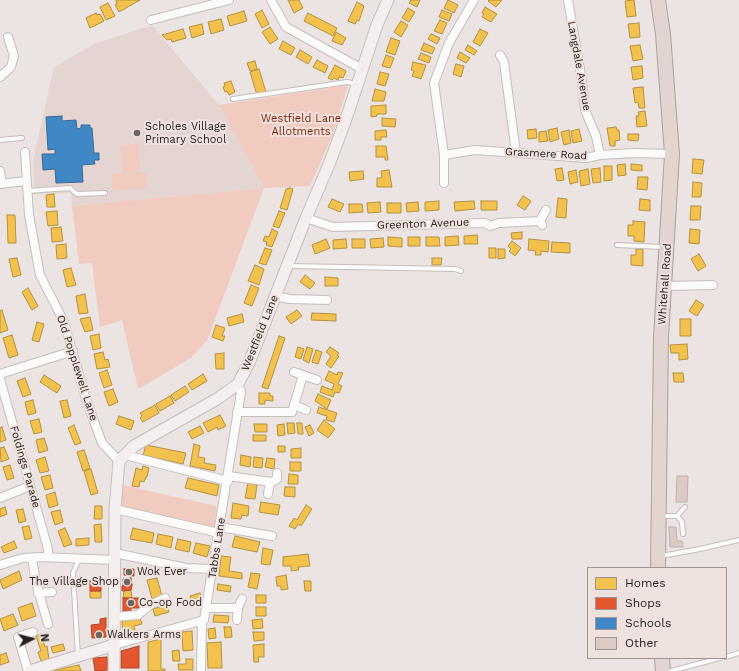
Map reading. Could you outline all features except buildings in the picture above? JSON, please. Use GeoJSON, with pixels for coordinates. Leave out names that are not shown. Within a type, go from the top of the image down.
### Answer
{"type":"FeatureCollection","features":[{"type":"Feature","properties":{"kind":"highway","name":"Whitehall Road"},"geometry":{"type":"LineString","coordinates":[[658,0],[663,34],[672,154],[661,337],[658,562]]}},
{"type":"Feature","properties":{"kind":"highway"},"geometry":{"type":"LineString","coordinates":[[662,659],[663,671]]}},
{"type":"Feature","properties":{"kind":"main road","name":"Westfield Lane"},"geometry":{"type":"LineString","coordinates":[[122,458],[134,446],[217,399],[238,384],[249,364],[306,218],[336,148],[377,25],[388,0]]}},
{"type":"Feature","properties":{"kind":"main road"},"geometry":{"type":"LineString","coordinates":[[114,671],[115,509],[122,458]]}},
{"type":"Feature","properties":{"kind":"main road"},"geometry":{"type":"LineString","coordinates":[[29,671],[52,668],[78,656],[114,646]]}},
{"type":"Feature","properties":{"kind":"street"},"geometry":{"type":"LineString","coordinates":[[151,20],[229,0]]}},
{"type":"Feature","properties":{"kind":"street"},"geometry":{"type":"LineString","coordinates":[[271,0],[286,27],[362,69]]}},
{"type":"Feature","properties":{"kind":"street"},"geometry":{"type":"LineString","coordinates":[[444,183],[444,155],[434,83],[449,43],[474,0]]}},
{"type":"Feature","properties":{"kind":"street","name":"Langdale Avenue"},"geometry":{"type":"LineString","coordinates":[[568,0],[582,81],[585,110],[596,136],[600,155]]}},
{"type":"Feature","properties":{"kind":"street"},"geometry":{"type":"LineString","coordinates":[[0,77],[11,67],[14,56],[8,37]]}},
{"type":"Feature","properties":{"kind":"street"},"geometry":{"type":"LineString","coordinates":[[500,55],[504,62],[516,153]]}},
{"type":"Feature","properties":{"kind":"street","name":"Grasmere Road"},"geometry":{"type":"LineString","coordinates":[[444,155],[475,150],[586,158],[600,155],[634,153],[672,154]]}},
{"type":"Feature","properties":{"kind":"street","name":"Old Popplewell Lane"},"geometry":{"type":"LineString","coordinates":[[25,152],[29,215],[40,275],[64,322],[86,399],[102,443],[122,458]]}},
{"type":"Feature","properties":{"kind":"street"},"geometry":{"type":"LineString","coordinates":[[0,171],[1,184],[26,181]]}},
{"type":"Feature","properties":{"kind":"street","name":"Greenton Avenue"},"geometry":{"type":"LineString","coordinates":[[306,218],[333,227],[485,223],[490,226],[499,223],[541,223],[546,210]]}},
{"type":"Feature","properties":{"kind":"street"},"geometry":{"type":"LineString","coordinates":[[664,286],[713,285]]}},
{"type":"Feature","properties":{"kind":"street"},"geometry":{"type":"LineString","coordinates":[[275,296],[289,299],[327,300]]}},
{"type":"Feature","properties":{"kind":"street"},"geometry":{"type":"LineString","coordinates":[[0,374],[73,351]]}},
{"type":"Feature","properties":{"kind":"street"},"geometry":{"type":"LineString","coordinates":[[294,372],[316,380]]}},
{"type":"Feature","properties":{"kind":"street"},"geometry":{"type":"LineString","coordinates":[[237,412],[292,412],[303,375]]}},
{"type":"Feature","properties":{"kind":"street","name":"Foldings Parade"},"geometry":{"type":"LineString","coordinates":[[0,379],[48,557]]}},
{"type":"Feature","properties":{"kind":"street","name":"Tabbs Lane"},"geometry":{"type":"LineString","coordinates":[[201,671],[202,621],[204,620],[207,608],[228,479],[241,392],[238,384]]}},
{"type":"Feature","properties":{"kind":"street"},"geometry":{"type":"LineString","coordinates":[[294,404],[306,410]]}},
{"type":"Feature","properties":{"kind":"street"},"geometry":{"type":"LineString","coordinates":[[122,458],[228,479],[271,482],[277,479],[278,474]]}},
{"type":"Feature","properties":{"kind":"street"},"geometry":{"type":"LineString","coordinates":[[268,494],[271,482]]}},
{"type":"Feature","properties":{"kind":"street"},"geometry":{"type":"LineString","coordinates":[[0,498],[30,486]]}},
{"type":"Feature","properties":{"kind":"street"},"geometry":{"type":"LineString","coordinates":[[115,509],[219,530],[272,536]]}},
{"type":"Feature","properties":{"kind":"street"},"geometry":{"type":"LineString","coordinates":[[0,565],[32,558],[48,557],[79,559],[115,556],[186,568],[213,569]]}},
{"type":"Feature","properties":{"kind":"street"},"geometry":{"type":"LineString","coordinates":[[32,558],[38,593],[48,624]]}},
{"type":"Feature","properties":{"kind":"street"},"geometry":{"type":"LineString","coordinates":[[38,593],[52,592]]}},
{"type":"Feature","properties":{"kind":"street"},"geometry":{"type":"LineString","coordinates":[[114,617],[138,615],[150,605],[165,598]]}},
{"type":"Feature","properties":{"kind":"street"},"geometry":{"type":"LineString","coordinates":[[237,620],[238,608],[242,599]]}},
{"type":"Feature","properties":{"kind":"street"},"geometry":{"type":"LineString","coordinates":[[207,608],[238,608]]}},
{"type":"Feature","properties":{"kind":"street"},"geometry":{"type":"LineString","coordinates":[[114,646],[202,621]]}},
{"type":"Feature","properties":{"kind":"street"},"geometry":{"type":"LineString","coordinates":[[29,671],[18,637],[33,632]]}},
{"type":"Feature","properties":{"kind":"lane"},"geometry":{"type":"LineString","coordinates":[[234,99],[347,82],[358,84]]}},
{"type":"Feature","properties":{"kind":"lane"},"geometry":{"type":"LineString","coordinates":[[0,140],[22,138]]}},
{"type":"Feature","properties":{"kind":"lane"},"geometry":{"type":"LineString","coordinates":[[27,191],[70,188],[77,194],[105,193]]}},
{"type":"Feature","properties":{"kind":"lane"},"geometry":{"type":"LineString","coordinates":[[617,245],[667,248]]}},
{"type":"Feature","properties":{"kind":"lane"},"geometry":{"type":"LineString","coordinates":[[287,266],[454,269],[461,272]]}},
{"type":"Feature","properties":{"kind":"lane"},"geometry":{"type":"LineString","coordinates":[[678,516],[685,507]]}},
{"type":"Feature","properties":{"kind":"lane"},"geometry":{"type":"LineString","coordinates":[[659,515],[678,516]]}},
{"type":"Feature","properties":{"kind":"lane"},"geometry":{"type":"LineString","coordinates":[[678,516],[682,522],[683,534]]}},
{"type":"Feature","properties":{"kind":"lane"},"geometry":{"type":"LineString","coordinates":[[658,562],[700,549],[739,540]]}},
{"type":"Feature","properties":{"kind":"lane"},"geometry":{"type":"LineString","coordinates":[[78,656],[73,573],[79,559]]}},
{"type":"Feature","properties":{"kind":"lane"},"geometry":{"type":"LineString","coordinates":[[727,656],[739,653]]}},
{"type":"Feature","properties":{"kind":"lane"},"geometry":{"type":"LineString","coordinates":[[671,671],[716,659]]}},
{"type":"Feature","properties":{"kind":"shaded area","name":"Scholes Village Primary School"},"geometry":{"type":"Polygon","coordinates":[[[152,25],[219,105],[264,188],[72,206],[71,193],[34,194],[33,160],[54,67],[94,44],[152,25]]]}},
{"type":"Feature","properties":{"kind":"green space","name":"Westfield Lane Allotments"},"geometry":{"type":"Polygon","coordinates":[[[348,85],[333,134],[310,186],[264,188],[219,105],[348,85]]]}},
{"type":"Feature","properties":{"kind":"green space"},"geometry":{"type":"Polygon","coordinates":[[[139,144],[140,171],[122,172],[121,145],[139,144]]]}},
{"type":"Feature","properties":{"kind":"green space"},"geometry":{"type":"Polygon","coordinates":[[[147,172],[147,189],[112,190],[112,173],[147,172]]]}},
{"type":"Feature","properties":{"kind":"green space"},"geometry":{"type":"Polygon","coordinates":[[[264,188],[207,341],[191,358],[138,389],[122,320],[100,327],[92,263],[79,264],[72,206],[264,188]]]}},
{"type":"Feature","properties":{"kind":"green space"},"geometry":{"type":"Polygon","coordinates":[[[122,485],[216,506],[215,527],[122,508],[122,485]]]}},
{"type":"Feature","properties":{"kind":"place","name":"Scholes Village Primary School"},"geometry":{"type":"Point","coordinates":[137,133]}},
{"type":"Feature","properties":{"kind":"place","name":"Wok Ever"},"geometry":{"type":"Point","coordinates":[129,572]}},
{"type":"Feature","properties":{"kind":"place","name":"The Village Shop"},"geometry":{"type":"Point","coordinates":[127,582]}},
{"type":"Feature","properties":{"kind":"place","name":"Co-op Food"},"geometry":{"type":"Point","coordinates":[131,603]}},
{"type":"Feature","properties":{"kind":"place","name":"Walkers Arms"},"geometry":{"type":"Point","coordinates":[99,635]}}]}
